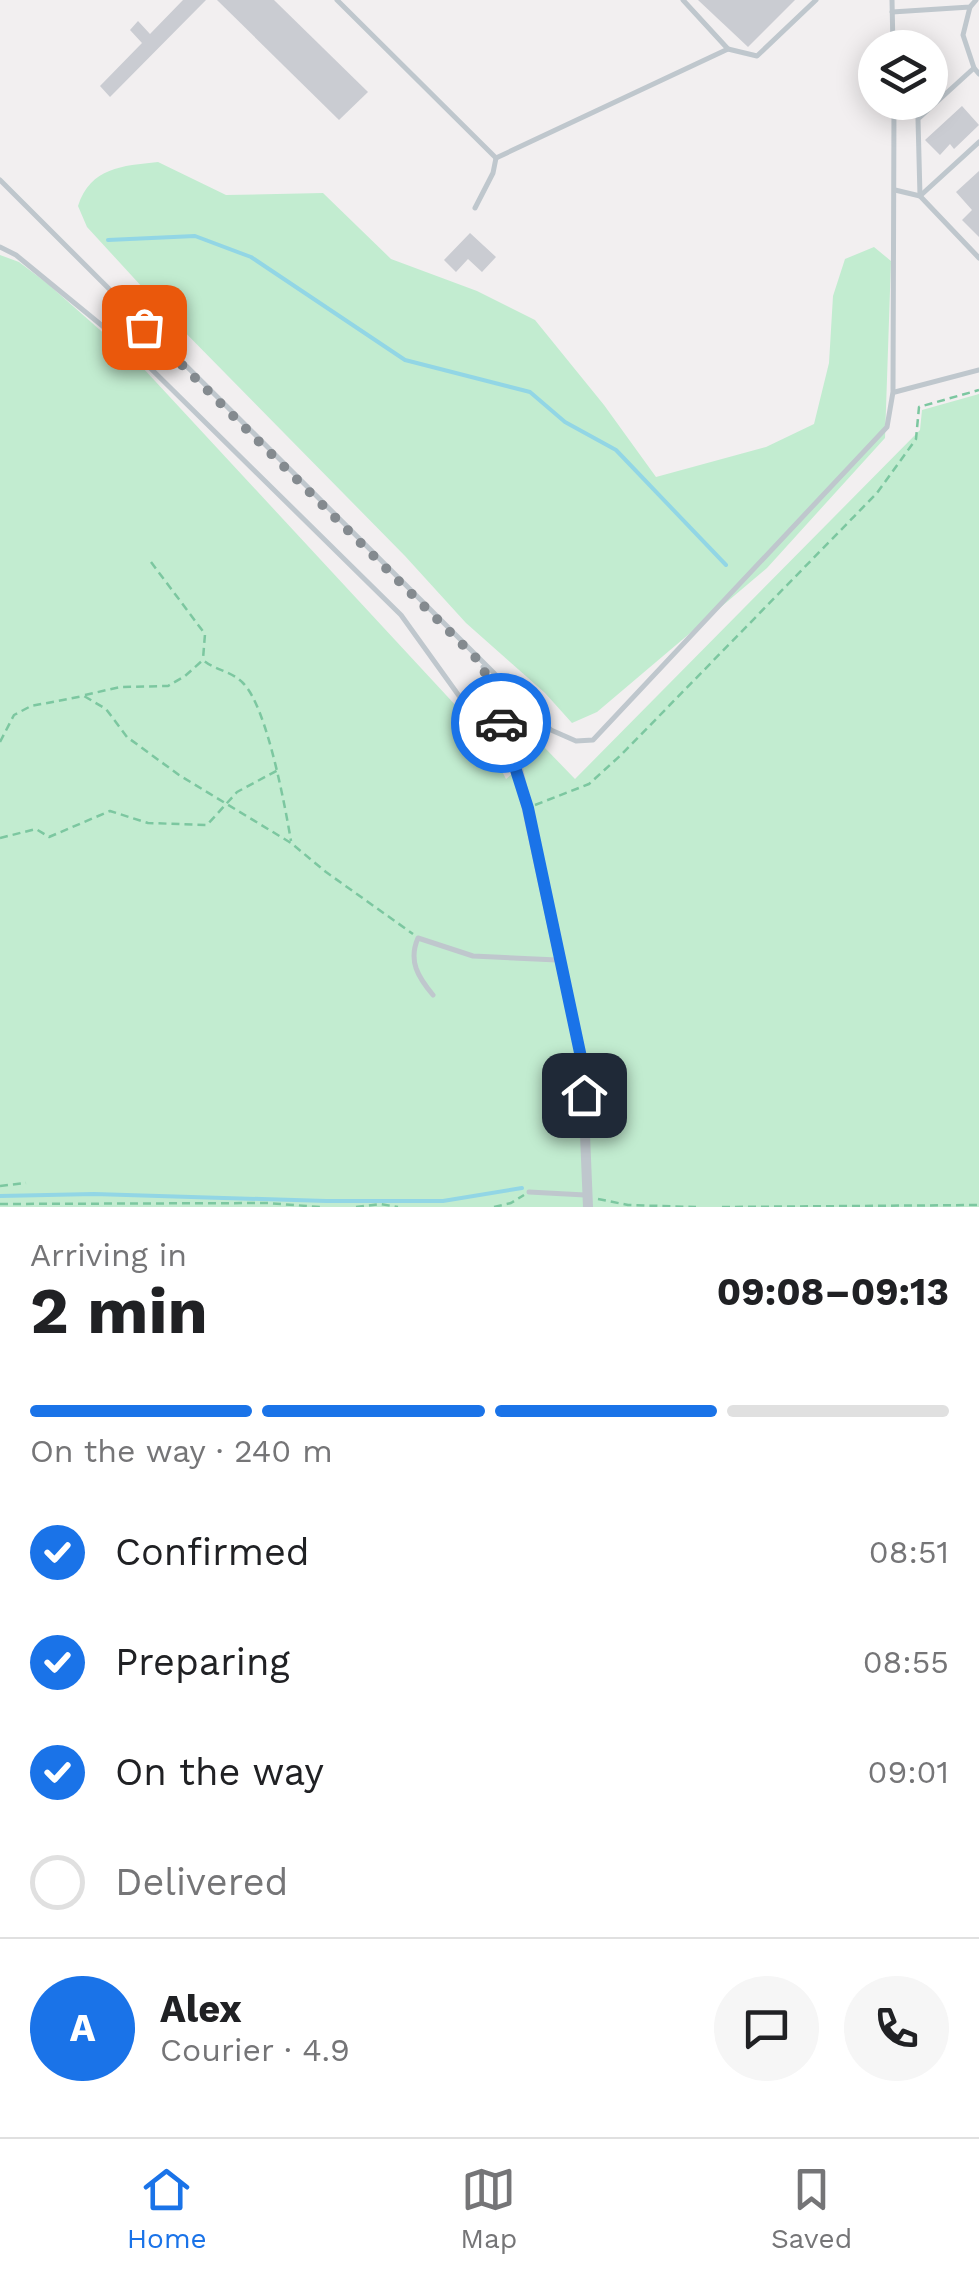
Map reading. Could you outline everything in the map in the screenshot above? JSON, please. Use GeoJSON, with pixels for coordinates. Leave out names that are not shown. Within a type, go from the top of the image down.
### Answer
{"type":"FeatureCollection","features":[{"type":"Feature","properties":{"kind":"street"},"geometry":{"type":"LineString","coordinates":[[518,768],[582,1062],[588,1201]]}},
{"type":"Feature","properties":{"kind":"lane"},"geometry":{"type":"LineString","coordinates":[[336,0],[496,158]]}},
{"type":"Feature","properties":{"kind":"lane"},"geometry":{"type":"LineString","coordinates":[[683,0],[728,49],[757,56],[816,0]]}},
{"type":"Feature","properties":{"kind":"lane"},"geometry":{"type":"LineString","coordinates":[[892,0],[892,30]]}},
{"type":"Feature","properties":{"kind":"lane"},"geometry":{"type":"LineString","coordinates":[[920,196],[918,120],[976,71],[963,35],[970,7],[976,0]]}},
{"type":"Feature","properties":{"kind":"lane"},"geometry":{"type":"LineString","coordinates":[[892,12],[970,7],[979,16]]}},
{"type":"Feature","properties":{"kind":"lane"},"geometry":{"type":"LineString","coordinates":[[496,158],[728,49]]}},
{"type":"Feature","properties":{"kind":"lane"},"geometry":{"type":"LineString","coordinates":[[0,180],[551,730],[564,738],[593,740],[887,426],[894,392],[894,120]]}},
{"type":"Feature","properties":{"kind":"lane"},"geometry":{"type":"LineString","coordinates":[[920,196],[979,142]]}},
{"type":"Feature","properties":{"kind":"lane"},"geometry":{"type":"LineString","coordinates":[[475,208],[494,173],[496,158]]}},
{"type":"Feature","properties":{"kind":"lane"},"geometry":{"type":"LineString","coordinates":[[895,190],[920,196],[979,258]]}},
{"type":"Feature","properties":{"kind":"lane"},"geometry":{"type":"LineString","coordinates":[[0,247],[16,254],[133,351],[401,616],[462,700],[478,716],[503,730]]}},
{"type":"Feature","properties":{"kind":"lane"},"geometry":{"type":"LineString","coordinates":[[894,392],[979,370]]}},
{"type":"Feature","properties":{"kind":"lane"},"geometry":{"type":"LineString","coordinates":[[482,664],[518,768]]}},
{"type":"Feature","properties":{"kind":"lane"},"geometry":{"type":"LineString","coordinates":[[433,995],[417,976],[412,952],[418,938],[472,956],[560,960]]}},
{"type":"Feature","properties":{"kind":"lane"},"geometry":{"type":"LineString","coordinates":[[528,1192],[588,1201]]}},
{"type":"Feature","properties":{"kind":"path"},"geometry":{"type":"LineString","coordinates":[[528,808],[590,784],[622,755],[876,494],[916,439],[919,407],[979,390]]}},
{"type":"Feature","properties":{"kind":"path"},"geometry":{"type":"LineString","coordinates":[[0,742],[14,715],[31,706],[120,688],[168,686],[202,660],[205,634],[151,562]]}},
{"type":"Feature","properties":{"kind":"path"},"geometry":{"type":"LineString","coordinates":[[202,660],[215,670],[228,671],[246,686],[278,770],[291,843]]}},
{"type":"Feature","properties":{"kind":"path"},"geometry":{"type":"LineString","coordinates":[[84,696],[110,714],[127,737],[225,805],[291,843],[418,938]]}},
{"type":"Feature","properties":{"kind":"path"},"geometry":{"type":"LineString","coordinates":[[0,838],[36,829],[49,837],[110,812],[148,823],[207,825],[237,792],[278,770]]}},
{"type":"Feature","properties":{"kind":"path"},"geometry":{"type":"LineString","coordinates":[[0,1186],[26,1183]]}},
{"type":"Feature","properties":{"kind":"path"},"geometry":{"type":"LineString","coordinates":[[494,1207],[511,1204],[528,1192]]}},
{"type":"Feature","properties":{"kind":"path"},"geometry":{"type":"LineString","coordinates":[[588,1201],[696,1207]]}},
{"type":"Feature","properties":{"kind":"path"},"geometry":{"type":"LineString","coordinates":[[0,1204],[268,1203],[320,1207]]}},
{"type":"Feature","properties":{"kind":"path"},"geometry":{"type":"LineString","coordinates":[[722,1207],[979,1204]]}},
{"type":"Feature","properties":{"kind":"path"},"geometry":{"type":"LineString","coordinates":[[356,1207],[398,1207]]}},
{"type":"Feature","properties":{"kind":"green space"},"geometry":{"type":"Polygon","coordinates":[[[158,162],[226,195],[323,193],[391,259],[477,291],[535,320],[656,477],[766,447],[814,424],[829,363],[833,296],[845,259],[874,247],[891,261],[885,438],[767,568],[597,712],[572,723],[545,693],[466,623],[87,227],[78,206],[91,183],[120,167],[158,162]]]}},
{"type":"Feature","properties":{"kind":"green space"},"geometry":{"type":"Polygon","coordinates":[[[0,255],[19,262],[48,284],[143,368],[484,736],[506,779],[544,747],[575,779],[920,430],[922,410],[979,394],[979,1207],[0,1207],[0,255]]]}},
{"type":"Feature","properties":{"kind":"building"},"geometry":{"type":"Polygon","coordinates":[[[183,0],[206,0],[110,97],[100,86],[142,43],[130,30],[138,21],[150,34],[183,0]]]}},
{"type":"Feature","properties":{"kind":"building"},"geometry":{"type":"Polygon","coordinates":[[[217,0],[274,0],[368,92],[339,120],[217,0]]]}},
{"type":"Feature","properties":{"kind":"building"},"geometry":{"type":"Polygon","coordinates":[[[698,0],[795,0],[748,47],[698,0]]]}},
{"type":"Feature","properties":{"kind":"building"},"geometry":{"type":"Polygon","coordinates":[[[962,106],[979,125],[954,149],[950,144],[940,155],[925,140],[962,106]]]}},
{"type":"Feature","properties":{"kind":"building"},"geometry":{"type":"Polygon","coordinates":[[[979,171],[979,237],[962,220],[972,210],[956,192],[979,171]]]}},
{"type":"Feature","properties":{"kind":"building"},"geometry":{"type":"Polygon","coordinates":[[[470,233],[496,257],[482,272],[468,259],[456,272],[444,260],[470,233]]]}},
{"type":"Feature","properties":{"kind":"waterway"},"geometry":{"type":"LineString","coordinates":[[108,240],[195,236],[251,257],[405,360],[530,392],[565,422],[616,450],[726,565]]}},
{"type":"Feature","properties":{"kind":"waterway"},"geometry":{"type":"LineString","coordinates":[[0,1196],[94,1194],[443,1201],[522,1188]]}},
{"type":"Feature","properties":{"kind":"way so far"},"geometry":{"type":"LineString","coordinates":[[144,327],[482,664],[501,723]]}},
{"type":"Feature","properties":{"kind":"route"},"geometry":{"type":"LineString","coordinates":[[501,723],[528,808],[582,1062],[584,1095]]}}]}
